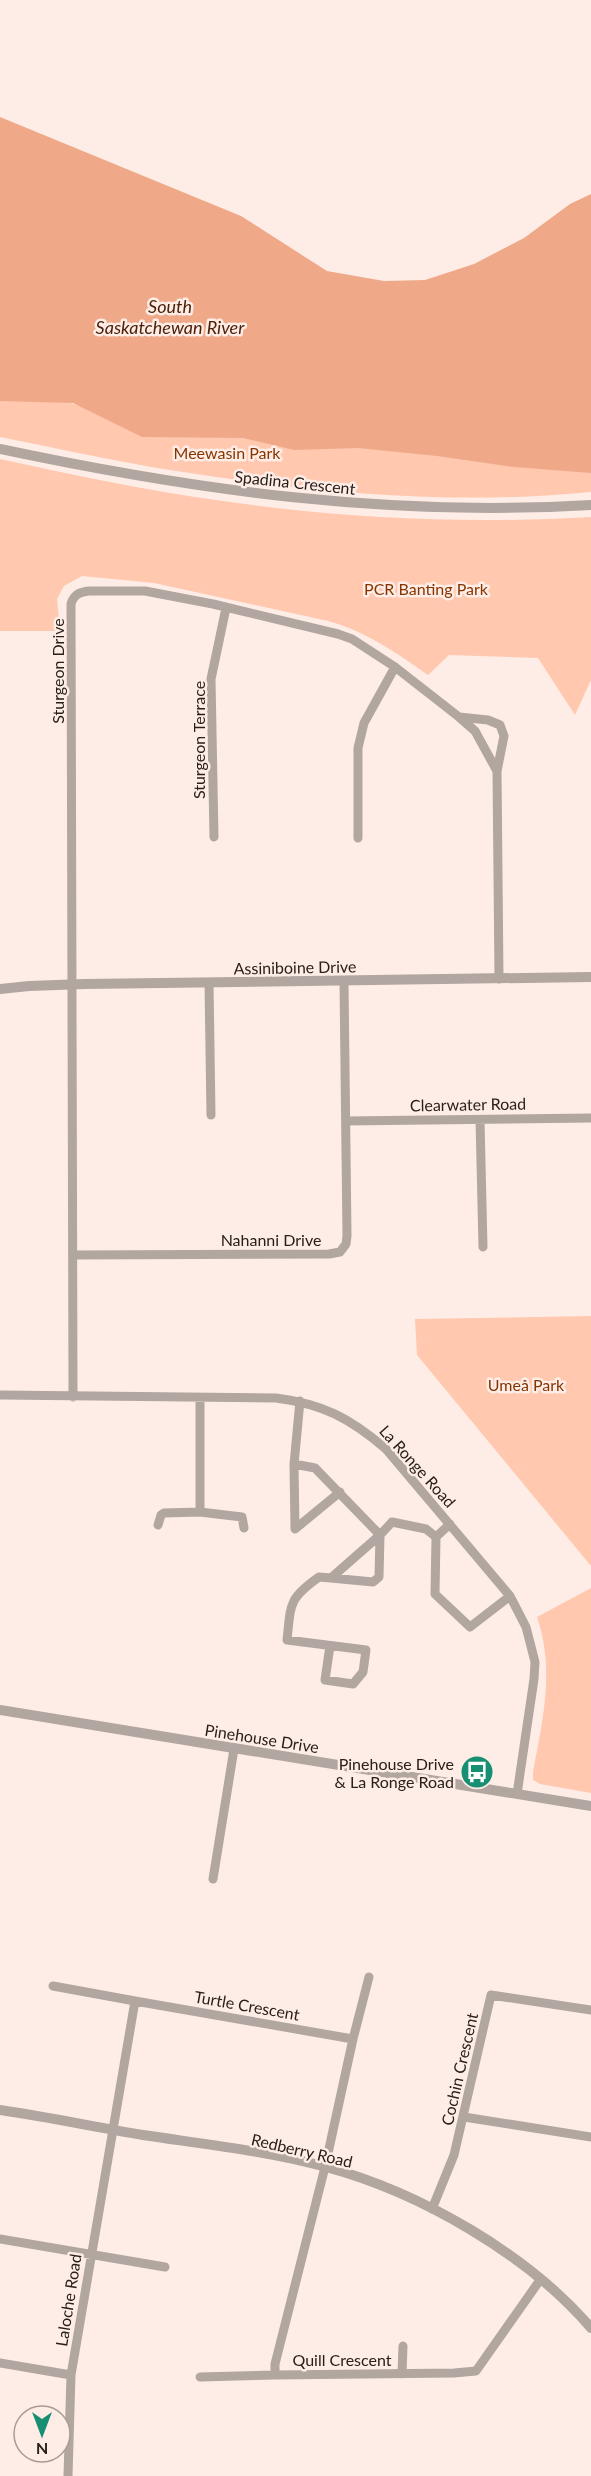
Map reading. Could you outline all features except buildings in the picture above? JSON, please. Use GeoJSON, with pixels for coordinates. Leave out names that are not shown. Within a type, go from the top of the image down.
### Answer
{"type":"FeatureCollection","features":[{"type":"Feature","properties":{"kind":"street","name":"Spadina Crescent"},"geometry":{"type":"LineString","coordinates":[[0,449],[171,482],[283,498],[392,506],[466,508],[591,505]]}},
{"type":"Feature","properties":{"kind":"street","name":"Sturgeon Drive"},"geometry":{"type":"LineString","coordinates":[[72,984],[72,600],[81,592],[145,591],[352,639],[395,667],[475,731],[497,771]]}},
{"type":"Feature","properties":{"kind":"street","name":"Sturgeon Terrace"},"geometry":{"type":"LineString","coordinates":[[214,837],[212,679],[226,608]]}},
{"type":"Feature","properties":{"kind":"street"},"geometry":{"type":"LineString","coordinates":[[358,838],[358,748],[362,731],[376,699],[395,667]]}},
{"type":"Feature","properties":{"kind":"street","name":"Sturgeon Drive"},"geometry":{"type":"LineString","coordinates":[[459,717],[488,720],[500,725],[504,736],[497,771],[499,979]]}},
{"type":"Feature","properties":{"kind":"street","name":"Assiniboine Drive"},"geometry":{"type":"LineString","coordinates":[[0,989],[72,984],[591,977]]}},
{"type":"Feature","properties":{"kind":"street","name":"Nahanni Drive"},"geometry":{"type":"LineString","coordinates":[[73,1255],[329,1254],[340,1252],[346,1244],[347,1236],[345,982]]}},
{"type":"Feature","properties":{"kind":"street"},"geometry":{"type":"LineString","coordinates":[[209,983],[211,1115]]}},
{"type":"Feature","properties":{"kind":"street"},"geometry":{"type":"LineString","coordinates":[[72,984],[73,1397]]}},
{"type":"Feature","properties":{"kind":"street","name":"Clearwater Road"},"geometry":{"type":"LineString","coordinates":[[346,1120],[591,1118]]}},
{"type":"Feature","properties":{"kind":"street"},"geometry":{"type":"LineString","coordinates":[[480,1120],[483,1247]]}},
{"type":"Feature","properties":{"kind":"street","name":"La Ronge Road"},"geometry":{"type":"LineString","coordinates":[[0,1395],[276,1398],[300,1401],[351,1421],[362,1428],[386,1449],[510,1596],[525,1627],[535,1662],[516,1794]]}},
{"type":"Feature","properties":{"kind":"street"},"geometry":{"type":"LineString","coordinates":[[200,1398],[200,1512]]}},
{"type":"Feature","properties":{"kind":"street"},"geometry":{"type":"LineString","coordinates":[[300,1401],[294,1464],[295,1529],[340,1492]]}},
{"type":"Feature","properties":{"kind":"street"},"geometry":{"type":"LineString","coordinates":[[294,1464],[315,1468],[380,1535],[379,1577],[373,1582],[319,1577],[299,1591],[291,1605],[286,1640],[366,1650],[363,1672],[353,1684],[325,1680],[330,1646]]}},
{"type":"Feature","properties":{"kind":"street"},"geometry":{"type":"LineString","coordinates":[[158,1525],[164,1513],[200,1512],[242,1517],[244,1528]]}},
{"type":"Feature","properties":{"kind":"street"},"geometry":{"type":"LineString","coordinates":[[330,1578],[392,1522],[426,1529],[436,1537]]}},
{"type":"Feature","properties":{"kind":"street"},"geometry":{"type":"LineString","coordinates":[[450,1524],[436,1537],[435,1594],[470,1627],[510,1596]]}},
{"type":"Feature","properties":{"kind":"street","name":"Pinehouse Drive"},"geometry":{"type":"LineString","coordinates":[[0,1710],[591,1806]]}},
{"type":"Feature","properties":{"kind":"street"},"geometry":{"type":"LineString","coordinates":[[213,1879],[234,1749]]}},
{"type":"Feature","properties":{"kind":"street"},"geometry":{"type":"LineString","coordinates":[[325,2167],[369,1977]]}},
{"type":"Feature","properties":{"kind":"street","name":"Turtle Crescent"},"geometry":{"type":"LineString","coordinates":[[53,1986],[354,2039]]}},
{"type":"Feature","properties":{"kind":"street","name":"Cochin Crescent"},"geometry":{"type":"LineString","coordinates":[[432,2209],[454,2155],[465,2116],[491,1995],[591,2010]]}},
{"type":"Feature","properties":{"kind":"street"},"geometry":{"type":"LineString","coordinates":[[111,2130],[135,2001]]}},
{"type":"Feature","properties":{"kind":"street","name":"Redberry Road"},"geometry":{"type":"LineString","coordinates":[[0,2110],[325,2167],[379,2185],[462,2225],[540,2280],[591,2328]]}},
{"type":"Feature","properties":{"kind":"street"},"geometry":{"type":"LineString","coordinates":[[465,2116],[591,2138]]}},
{"type":"Feature","properties":{"kind":"street","name":"Laloche Road"},"geometry":{"type":"LineString","coordinates":[[68,2476],[71,2375],[111,2130]]}},
{"type":"Feature","properties":{"kind":"street","name":"Quill Crescent"},"geometry":{"type":"LineString","coordinates":[[325,2167],[275,2364],[275,2375],[476,2371],[540,2280]]}},
{"type":"Feature","properties":{"kind":"street"},"geometry":{"type":"LineString","coordinates":[[0,2239],[165,2267]]}},
{"type":"Feature","properties":{"kind":"street"},"geometry":{"type":"LineString","coordinates":[[402,2374],[403,2346]]}},
{"type":"Feature","properties":{"kind":"street"},"geometry":{"type":"LineString","coordinates":[[0,2363],[71,2375]]}},
{"type":"Feature","properties":{"kind":"street"},"geometry":{"type":"LineString","coordinates":[[200,2377],[275,2375]]}},
{"type":"Feature","properties":{"kind":"green space","name":"Meewasin Park"},"geometry":{"type":"Polygon","coordinates":[[[0,391],[49,397],[170,431],[591,466],[591,492],[486,498],[380,494],[274,485],[106,459],[0,437],[0,391]]]}},
{"type":"Feature","properties":{"kind":"green space","name":"PCR Banting Park"},"geometry":{"type":"Polygon","coordinates":[[[0,459],[195,497],[314,512],[453,520],[591,517],[591,680],[575,715],[538,658],[449,655],[428,675],[368,637],[342,625],[154,583],[82,576],[64,586],[57,599],[60,631],[0,631],[0,459]]]}},
{"type":"Feature","properties":{"kind":"green space","name":"Umeå Park"},"geometry":{"type":"Polygon","coordinates":[[[591,1316],[591,1566],[417,1355],[415,1319],[591,1316]]]}},
{"type":"Feature","properties":{"kind":"green space"},"geometry":{"type":"Polygon","coordinates":[[[591,1588],[591,1793],[540,1784],[533,1780],[533,1772],[546,1694],[545,1656],[537,1617],[591,1588]]]}},
{"type":"Feature","properties":{"kind":"water","name":"South Saskatchewan River"},"geometry":{"type":"Polygon","coordinates":[[[0,117],[241,216],[327,271],[384,281],[425,280],[474,264],[524,238],[570,204],[591,194],[591,473],[514,467],[358,448],[294,450],[243,438],[142,437],[73,403],[0,401],[0,117]]]}},
{"type":"Feature","properties":{"kind":"place","name":"Pinehouse Drive & La Ronge Road"},"geometry":{"type":"Point","coordinates":[477,1772]}}]}
